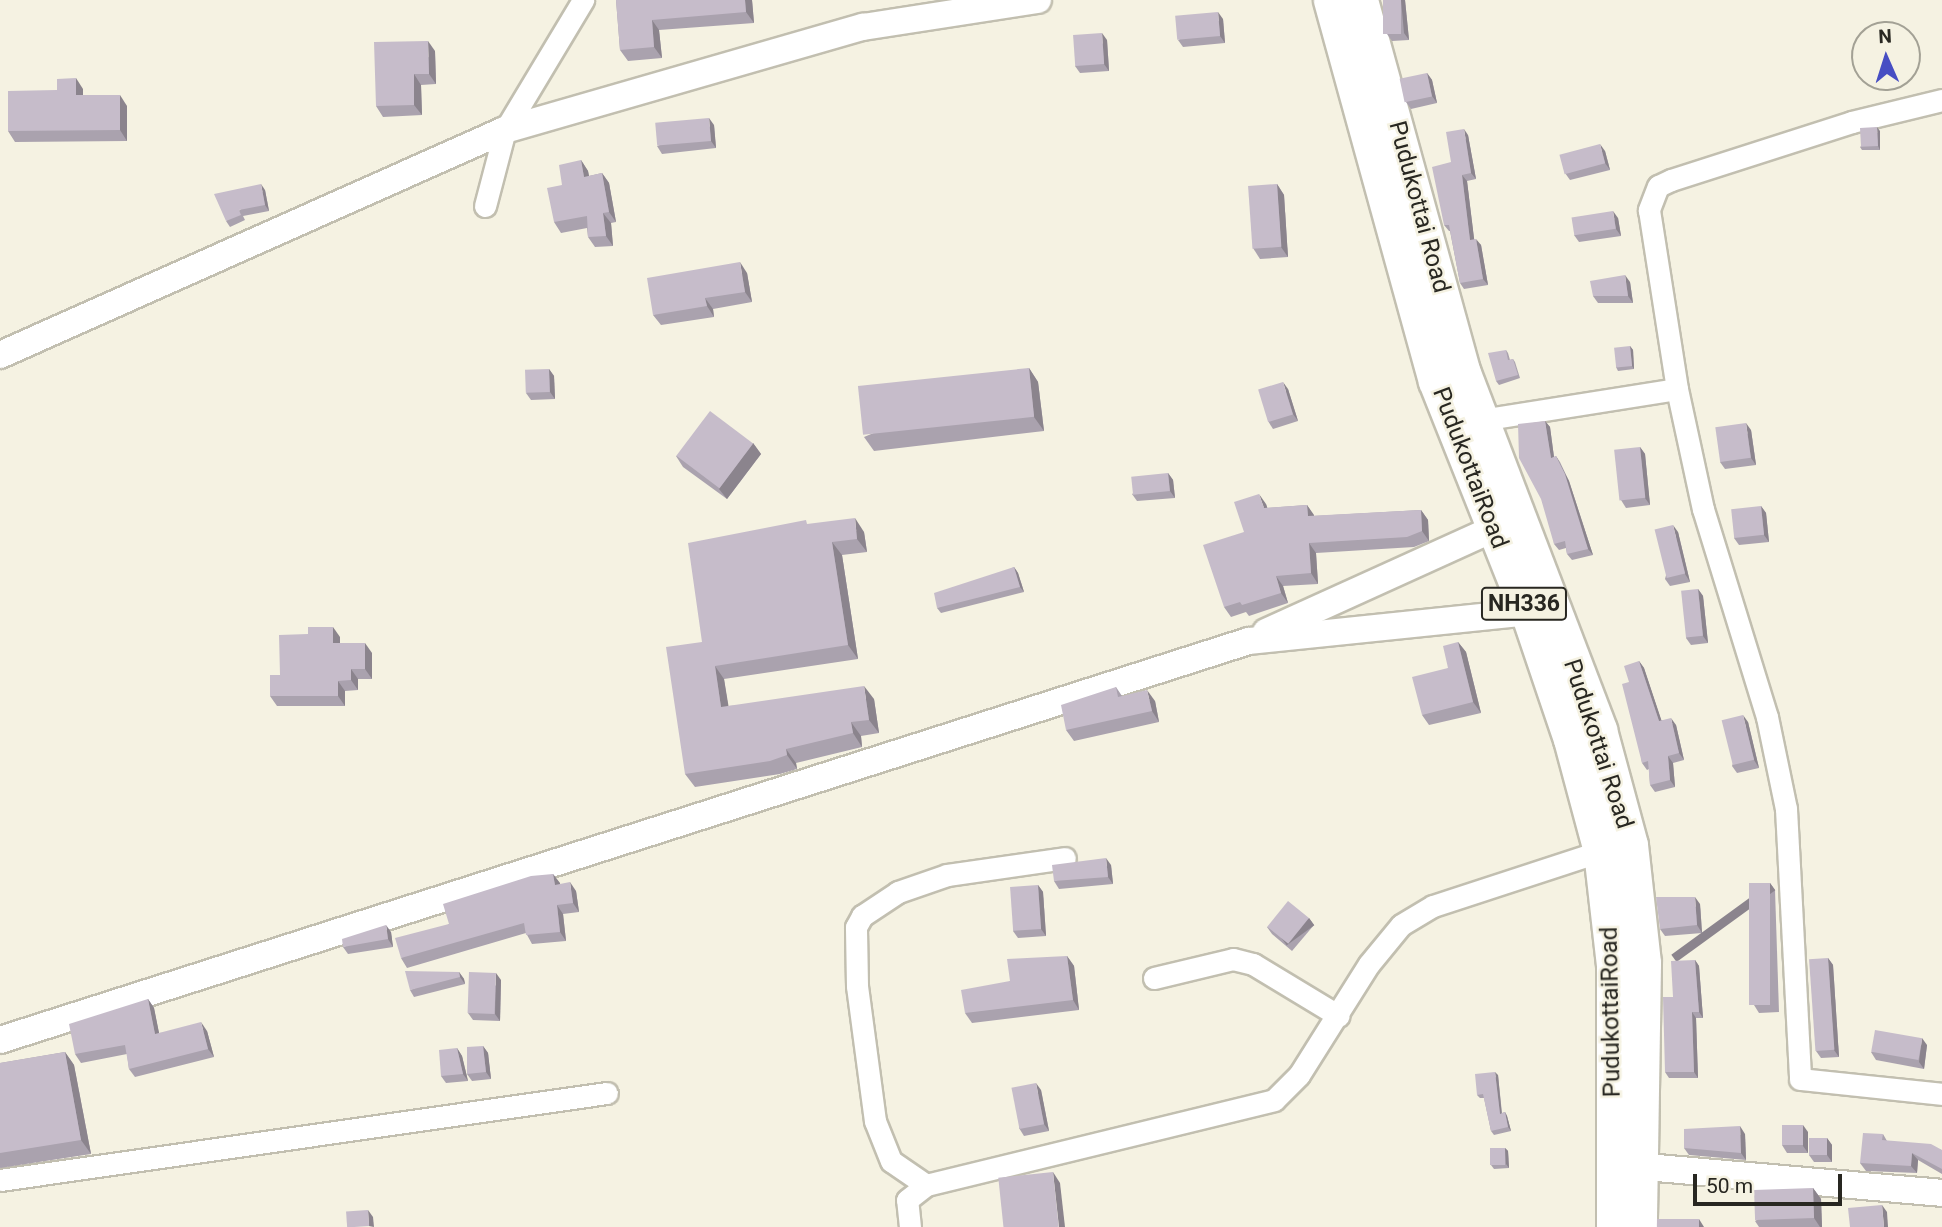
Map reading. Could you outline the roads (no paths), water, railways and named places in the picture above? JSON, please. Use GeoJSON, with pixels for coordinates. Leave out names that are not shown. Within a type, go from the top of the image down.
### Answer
{"type":"FeatureCollection","features":[{"type":"Feature","properties":{"kind":"highway","name":"PudukottaiRoad"},"geometry":{"type":"LineString","coordinates":[[1331,0],[1436,381],[1528,612],[1571,739],[1601,851],[1614,965],[1626,1165],[1614,1227]]}},
{"type":"Feature","properties":{"kind":"highway","name":"Pudukottai Road"},"geometry":{"type":"LineString","coordinates":[[1360,0],[1463,373],[1599,730],[1630,845],[1643,963],[1626,1165],[1639,1227]]}},
{"type":"Feature","properties":{"kind":"street"},"geometry":{"type":"LineString","coordinates":[[485,206],[505,130],[583,0]]}},
{"type":"Feature","properties":{"kind":"street"},"geometry":{"type":"LineString","coordinates":[[0,355],[505,130],[863,27],[1038,0]]}},
{"type":"Feature","properties":{"kind":"street"},"geometry":{"type":"LineString","coordinates":[[1942,100],[1852,122],[1657,186],[1649,210],[1677,389],[1703,509],[1767,717],[1786,809],[1800,1079],[1942,1094]]}},
{"type":"Feature","properties":{"kind":"street"},"geometry":{"type":"LineString","coordinates":[[1481,420],[1677,389]]}},
{"type":"Feature","properties":{"kind":"street"},"geometry":{"type":"LineString","coordinates":[[0,1040],[1249,641],[1493,529]]}},
{"type":"Feature","properties":{"kind":"street"},"geometry":{"type":"LineString","coordinates":[[1249,641],[1528,612]]}},
{"type":"Feature","properties":{"kind":"street"},"geometry":{"type":"LineString","coordinates":[[910,1227],[907,1200],[910,1193],[926,1185],[1274,1100],[1299,1075],[1339,1016],[1369,964],[1402,926],[1433,906],[1601,851]]}},
{"type":"Feature","properties":{"kind":"street"},"geometry":{"type":"LineString","coordinates":[[926,1185],[891,1161],[875,1121],[857,986],[856,927],[862,916],[898,892],[947,875],[1065,858]]}},
{"type":"Feature","properties":{"kind":"street"},"geometry":{"type":"LineString","coordinates":[[1154,978],[1233,959],[1252,964],[1339,1016]]}},
{"type":"Feature","properties":{"kind":"street"},"geometry":{"type":"LineString","coordinates":[[0,1180],[607,1093]]}},
{"type":"Feature","properties":{"kind":"street"},"geometry":{"type":"LineString","coordinates":[[1626,1165],[1942,1193]]}}]}
